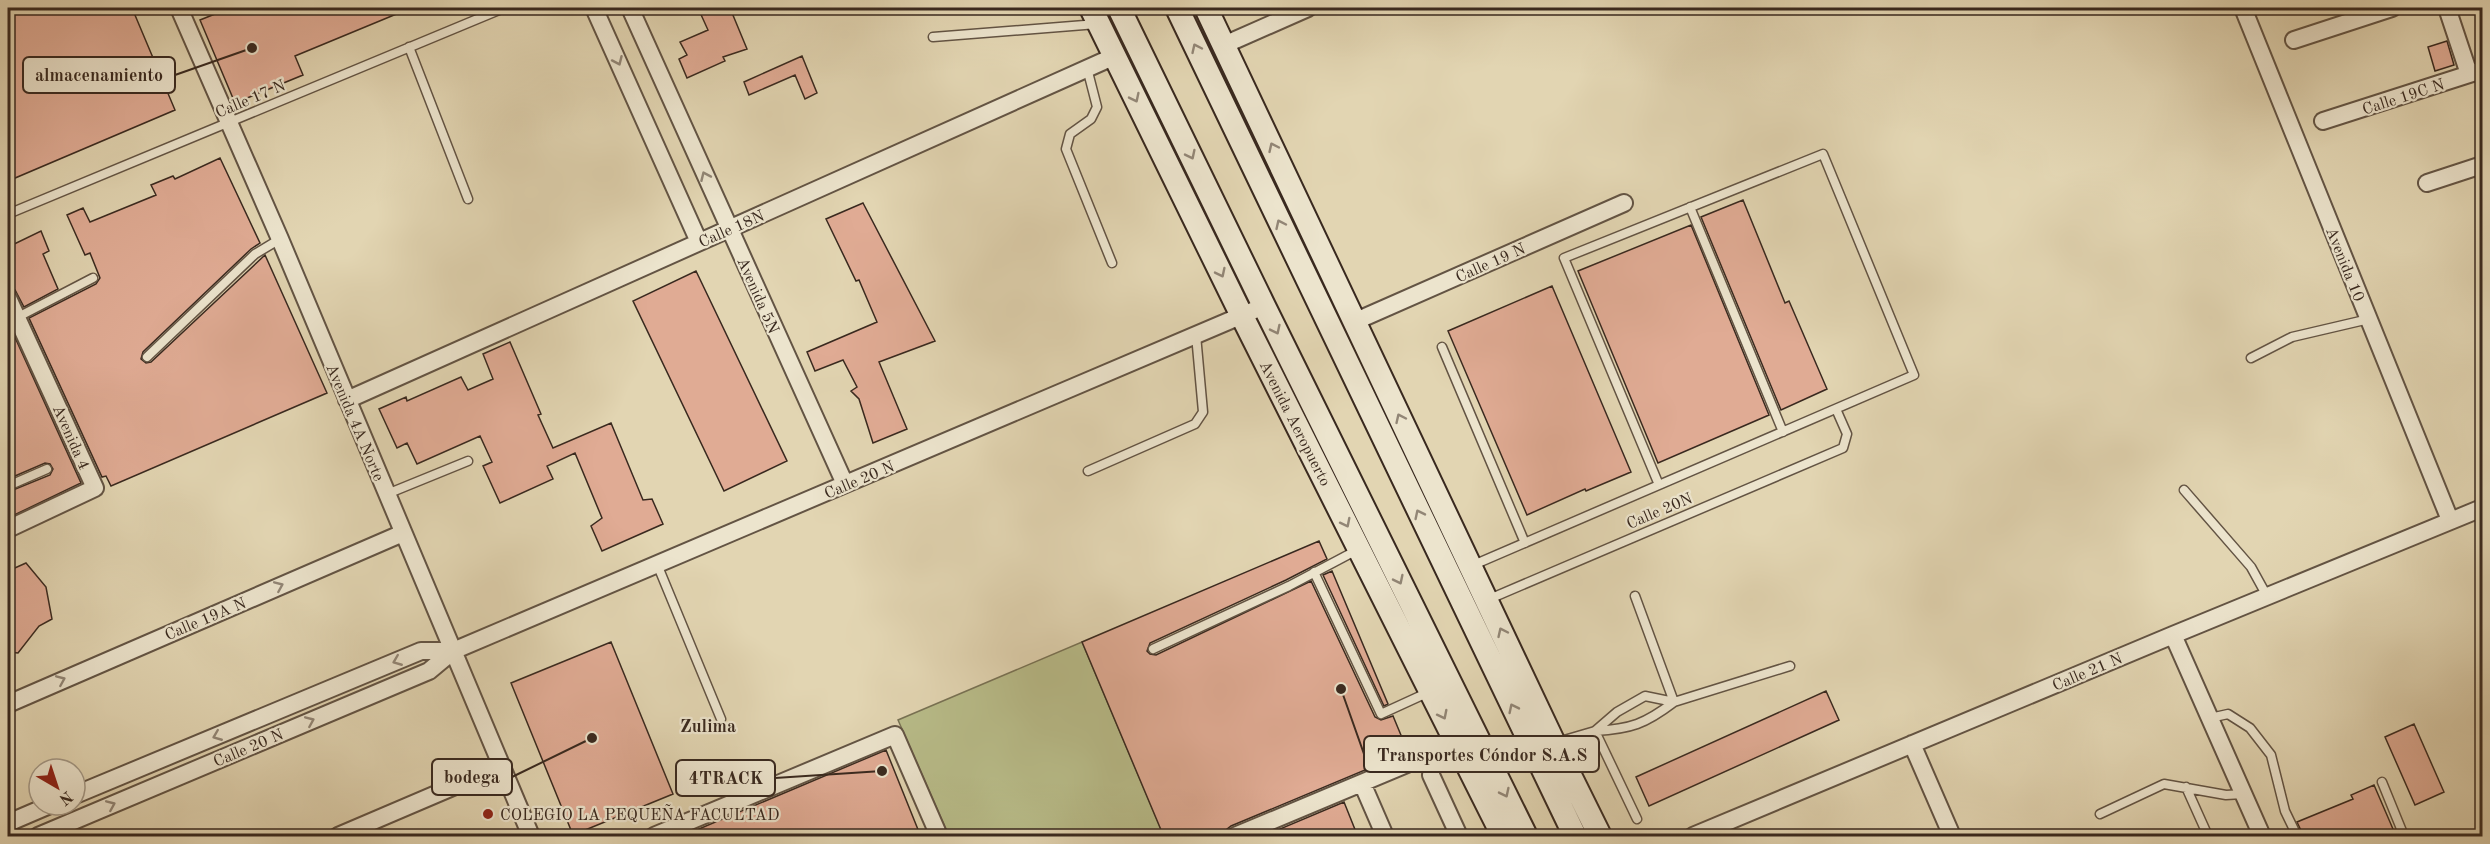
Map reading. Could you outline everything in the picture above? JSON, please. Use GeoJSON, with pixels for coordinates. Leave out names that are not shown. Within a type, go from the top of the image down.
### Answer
{"type":"FeatureCollection","features":[{"type":"Feature","properties":{"kind":"main road","name":"Avenida Aeropuerto"},"geometry":{"type":"LineString","coordinates":[[1119,8],[1526,837]]}},
{"type":"Feature","properties":{"kind":"main road"},"geometry":{"type":"LineString","coordinates":[[1177,8],[1575,837]]}},
{"type":"Feature","properties":{"kind":"main road"},"geometry":{"type":"LineString","coordinates":[[1206,8],[1600,837]]}},
{"type":"Feature","properties":{"kind":"main road","name":"Avenida Aeropuerto"},"geometry":{"type":"LineString","coordinates":[[1095,15],[1242,316],[1503,837]]}},
{"type":"Feature","properties":{"kind":"main road"},"geometry":{"type":"LineString","coordinates":[[1298,261],[1321,249]]}},
{"type":"Feature","properties":{"kind":"main road"},"geometry":{"type":"LineString","coordinates":[[1384,442],[1420,461]]}},
{"type":"Feature","properties":{"kind":"main road"},"geometry":{"type":"LineString","coordinates":[[1326,482],[1346,472]]}},
{"type":"Feature","properties":{"kind":"street","name":"Avenida 4A Norte"},"geometry":{"type":"LineString","coordinates":[[179,8],[280,239],[531,837]]}},
{"type":"Feature","properties":{"kind":"street"},"geometry":{"type":"LineString","coordinates":[[594,8],[699,242]]}},
{"type":"Feature","properties":{"kind":"street","name":"Avenida 5N"},"geometry":{"type":"LineString","coordinates":[[630,8],[845,484]]}},
{"type":"Feature","properties":{"kind":"street"},"geometry":{"type":"LineString","coordinates":[[1224,45],[1308,8]]}},
{"type":"Feature","properties":{"kind":"street","name":"Avenida 10"},"geometry":{"type":"LineString","coordinates":[[2243,8],[2450,520]]}},
{"type":"Feature","properties":{"kind":"street"},"geometry":{"type":"LineString","coordinates":[[2294,40],[2392,8]]}},
{"type":"Feature","properties":{"kind":"street"},"geometry":{"type":"LineString","coordinates":[[2447,8],[2476,72]]}},
{"type":"Feature","properties":{"kind":"street","name":"Calle 18N"},"geometry":{"type":"LineString","coordinates":[[347,400],[1115,56]]}},
{"type":"Feature","properties":{"kind":"street","name":"Calle 19C N"},"geometry":{"type":"LineString","coordinates":[[2323,121],[2476,72]]}},
{"type":"Feature","properties":{"kind":"street"},"geometry":{"type":"LineString","coordinates":[[2427,183],[2482,165]]}},
{"type":"Feature","properties":{"kind":"street","name":"Calle 19 N"},"geometry":{"type":"LineString","coordinates":[[1356,321],[1624,203]]}},
{"type":"Feature","properties":{"kind":"street","name":"Avenida 4"},"geometry":{"type":"LineString","coordinates":[[8,298],[13,320],[95,488],[8,529]]}},
{"type":"Feature","properties":{"kind":"street","name":"Calle 20 N"},"geometry":{"type":"LineString","coordinates":[[38,837],[429,670],[453,651],[1264,306]]}},
{"type":"Feature","properties":{"kind":"street","name":"Calle 21 N"},"geometry":{"type":"LineString","coordinates":[[1693,837],[2266,596],[2482,508]]}},
{"type":"Feature","properties":{"kind":"street","name":"Calle 19A N"},"geometry":{"type":"LineString","coordinates":[[8,704],[403,533]]}},
{"type":"Feature","properties":{"kind":"street"},"geometry":{"type":"LineString","coordinates":[[2173,635],[2262,837]]}},
{"type":"Feature","properties":{"kind":"street","name":"Calle 20 N"},"geometry":{"type":"LineString","coordinates":[[87,790],[421,651],[453,651]]}},
{"type":"Feature","properties":{"kind":"street"},"geometry":{"type":"LineString","coordinates":[[654,837],[896,735],[938,836]]}},
{"type":"Feature","properties":{"kind":"street"},"geometry":{"type":"LineString","coordinates":[[1235,837],[1457,743]]}},
{"type":"Feature","properties":{"kind":"street"},"geometry":{"type":"LineString","coordinates":[[1912,744],[1952,837]]}},
{"type":"Feature","properties":{"kind":"street"},"geometry":{"type":"LineString","coordinates":[[338,837],[502,766]]}},
{"type":"Feature","properties":{"kind":"street"},"geometry":{"type":"LineString","coordinates":[[1431,776],[1459,837]]}},
{"type":"Feature","properties":{"kind":"street"},"geometry":{"type":"LineString","coordinates":[[1362,783],[1385,837]]}},
{"type":"Feature","properties":{"kind":"street"},"geometry":{"type":"LineString","coordinates":[[8,823],[27,815]]}},
{"type":"Feature","properties":{"kind":"lane","name":"Calle 17 N"},"geometry":{"type":"LineString","coordinates":[[8,214],[504,8]]}},
{"type":"Feature","properties":{"kind":"lane"},"geometry":{"type":"LineString","coordinates":[[933,37],[1095,15]]}},
{"type":"Feature","properties":{"kind":"lane"},"geometry":{"type":"LineString","coordinates":[[409,46],[468,199]]}},
{"type":"Feature","properties":{"kind":"lane"},"geometry":{"type":"LineString","coordinates":[[1087,68],[1097,107],[1091,118],[1070,134],[1066,149],[1112,263]]}},
{"type":"Feature","properties":{"kind":"lane"},"geometry":{"type":"LineString","coordinates":[[1471,566],[1526,543],[1914,375],[1823,154],[1564,258],[1659,485]]}},
{"type":"Feature","properties":{"kind":"lane"},"geometry":{"type":"LineString","coordinates":[[1690,207],[1783,432]]}},
{"type":"Feature","properties":{"kind":"lane"},"geometry":{"type":"LineString","coordinates":[[147,357],[255,254],[280,239]]}},
{"type":"Feature","properties":{"kind":"lane"},"geometry":{"type":"LineString","coordinates":[[13,320],[93,278]]}},
{"type":"Feature","properties":{"kind":"lane"},"geometry":{"type":"LineString","coordinates":[[2251,358],[2292,337],[2369,319]]}},
{"type":"Feature","properties":{"kind":"lane"},"geometry":{"type":"LineString","coordinates":[[1088,471],[1195,424],[1203,412],[1196,335]]}},
{"type":"Feature","properties":{"kind":"lane"},"geometry":{"type":"LineString","coordinates":[[1442,347],[1526,543]]}},
{"type":"Feature","properties":{"kind":"lane","name":"Calle 20N"},"geometry":{"type":"LineString","coordinates":[[1486,600],[1843,448],[1847,434],[1836,409]]}},
{"type":"Feature","properties":{"kind":"lane"},"geometry":{"type":"LineString","coordinates":[[387,494],[468,461]]}},
{"type":"Feature","properties":{"kind":"lane"},"geometry":{"type":"LineString","coordinates":[[8,486],[47,469]]}},
{"type":"Feature","properties":{"kind":"lane"},"geometry":{"type":"LineString","coordinates":[[2184,490],[2251,567],[2266,596]]}},
{"type":"Feature","properties":{"kind":"lane"},"geometry":{"type":"LineString","coordinates":[[1154,649],[1359,549]]}},
{"type":"Feature","properties":{"kind":"lane"},"geometry":{"type":"LineString","coordinates":[[657,564],[721,719]]}},
{"type":"Feature","properties":{"kind":"lane"},"geometry":{"type":"LineString","coordinates":[[1314,572],[1381,714],[1431,691]]}},
{"type":"Feature","properties":{"kind":"lane"},"geometry":{"type":"LineString","coordinates":[[1635,596],[1674,702]]}},
{"type":"Feature","properties":{"kind":"lane"},"geometry":{"type":"LineString","coordinates":[[1554,743],[1595,731],[1624,729],[1652,718],[1674,702],[1790,666]]}},
{"type":"Feature","properties":{"kind":"lane"},"geometry":{"type":"LineString","coordinates":[[1595,731],[1617,711],[1645,696],[1674,702]]}},
{"type":"Feature","properties":{"kind":"lane"},"geometry":{"type":"LineString","coordinates":[[2210,718],[2228,714],[2250,728],[2271,755],[2285,811],[2297,837]]}},
{"type":"Feature","properties":{"kind":"lane"},"geometry":{"type":"LineString","coordinates":[[1595,731],[1637,819]]}},
{"type":"Feature","properties":{"kind":"lane"},"geometry":{"type":"LineString","coordinates":[[2382,782],[2404,837]]}},
{"type":"Feature","properties":{"kind":"lane"},"geometry":{"type":"LineString","coordinates":[[2100,814],[2164,784],[2226,795],[2243,794]]}},
{"type":"Feature","properties":{"kind":"lane"},"geometry":{"type":"LineString","coordinates":[[2186,787],[2208,837]]}},
{"type":"Feature","properties":{"kind":"path"},"geometry":{"type":"LineString","coordinates":[[1886,8],[1889,14]]}},
{"type":"Feature","properties":{"kind":"green space"},"geometry":{"type":"Polygon","coordinates":[[[1082,642],[1164,836],[949,836],[898,720],[1082,642]]]}},
{"type":"Feature","properties":{"kind":"building"},"geometry":{"type":"Polygon","coordinates":[[[8,8],[132,8],[175,110],[8,181],[8,8]]]}},
{"type":"Feature","properties":{"kind":"building"},"geometry":{"type":"Polygon","coordinates":[[[230,8],[411,8],[295,56],[303,75],[235,103],[200,20],[230,8]]]}},
{"type":"Feature","properties":{"kind":"building"},"geometry":{"type":"Polygon","coordinates":[[[698,8],[730,8],[747,49],[723,57],[725,61],[687,78],[679,59],[687,55],[680,42],[708,30],[698,8]]]}},
{"type":"Feature","properties":{"kind":"building"},"geometry":{"type":"Polygon","coordinates":[[[2447,41],[2454,65],[2435,71],[2428,47],[2447,41]]]}},
{"type":"Feature","properties":{"kind":"building"},"geometry":{"type":"Polygon","coordinates":[[[802,56],[817,93],[805,99],[795,75],[749,95],[744,82],[802,56]]]}},
{"type":"Feature","properties":{"kind":"building"},"geometry":{"type":"Polygon","coordinates":[[[220,158],[260,243],[143,352],[141,359],[146,363],[151,362],[265,255],[327,393],[111,486],[106,476],[102,477],[29,318],[96,284],[100,278],[90,253],[85,255],[67,215],[83,208],[90,222],[156,195],[151,185],[173,176],[175,179],[220,158]]]}},
{"type":"Feature","properties":{"kind":"building"},"geometry":{"type":"Polygon","coordinates":[[[1743,200],[1785,303],[1789,301],[1827,389],[1781,410],[1701,217],[1743,200]]]}},
{"type":"Feature","properties":{"kind":"building"},"geometry":{"type":"Polygon","coordinates":[[[863,203],[935,341],[879,362],[907,429],[873,443],[859,399],[851,391],[857,387],[843,360],[815,371],[807,352],[877,322],[859,280],[856,281],[826,219],[863,203]]]}},
{"type":"Feature","properties":{"kind":"building"},"geometry":{"type":"Polygon","coordinates":[[[1691,225],[1769,415],[1658,463],[1578,271],[1691,225]]]}},
{"type":"Feature","properties":{"kind":"building"},"geometry":{"type":"Polygon","coordinates":[[[41,231],[49,251],[43,254],[58,289],[24,307],[15,290],[8,288],[8,247],[41,231]]]}},
{"type":"Feature","properties":{"kind":"building"},"geometry":{"type":"Polygon","coordinates":[[[696,271],[787,461],[724,491],[633,301],[696,271]]]}},
{"type":"Feature","properties":{"kind":"building"},"geometry":{"type":"Polygon","coordinates":[[[1552,286],[1631,472],[1586,491],[1585,489],[1527,515],[1448,331],[1552,286]]]}},
{"type":"Feature","properties":{"kind":"building"},"geometry":{"type":"Polygon","coordinates":[[[8,322],[81,483],[8,518],[8,492],[50,475],[53,469],[50,464],[45,463],[8,479],[8,322]]]}},
{"type":"Feature","properties":{"kind":"building"},"geometry":{"type":"Polygon","coordinates":[[[510,342],[553,448],[611,423],[643,500],[652,499],[663,524],[602,551],[591,526],[602,518],[575,453],[547,466],[553,479],[500,503],[483,466],[492,462],[480,436],[417,464],[407,443],[397,448],[379,409],[406,397],[407,401],[461,377],[468,390],[493,379],[483,354],[510,342]]]}},
{"type":"Feature","properties":{"kind":"building"},"geometry":{"type":"Polygon","coordinates":[[[1319,541],[1327,559],[1150,643],[1147,651],[1156,655],[1311,581],[1375,717],[1381,720],[1393,716],[1408,752],[1231,826],[1226,830],[1225,837],[1164,837],[1082,642],[1319,541]]]}},
{"type":"Feature","properties":{"kind":"building"},"geometry":{"type":"Polygon","coordinates":[[[26,563],[46,587],[52,619],[39,626],[18,653],[8,652],[8,571],[26,563]]]}},
{"type":"Feature","properties":{"kind":"building"},"geometry":{"type":"Polygon","coordinates":[[[1332,571],[1388,704],[1384,706],[1323,575],[1332,571]]]}},
{"type":"Feature","properties":{"kind":"building"},"geometry":{"type":"Polygon","coordinates":[[[611,642],[673,794],[573,835],[511,683],[611,642]]]}},
{"type":"Feature","properties":{"kind":"building"},"geometry":{"type":"Polygon","coordinates":[[[1826,691],[1839,720],[1649,806],[1636,777],[1826,691]]]}},
{"type":"Feature","properties":{"kind":"building"},"geometry":{"type":"Polygon","coordinates":[[[2414,724],[2444,792],[2415,805],[2385,737],[2414,724]]]}},
{"type":"Feature","properties":{"kind":"building"},"geometry":{"type":"Polygon","coordinates":[[[886,750],[921,837],[680,837],[886,750]]]}},
{"type":"Feature","properties":{"kind":"building"},"geometry":{"type":"Polygon","coordinates":[[[2374,785],[2393,829],[2375,837],[2304,837],[2297,822],[2353,799],[2351,795],[2374,785]]]}},
{"type":"Feature","properties":{"kind":"building"},"geometry":{"type":"Polygon","coordinates":[[[1344,802],[1358,837],[1261,837],[1344,802]]]}},
{"type":"Feature","properties":{"kind":"place","name":"almacenamiento"},"geometry":{"type":"Point","coordinates":[252,48]}},
{"type":"Feature","properties":{"kind":"place","name":"Transportes Cóndor S.A.S"},"geometry":{"type":"Point","coordinates":[1341,689]}},
{"type":"Feature","properties":{"kind":"place","name":"bodega"},"geometry":{"type":"Point","coordinates":[592,738]}},
{"type":"Feature","properties":{"kind":"place","name":"4TRACK"},"geometry":{"type":"Point","coordinates":[882,771]}},
{"type":"Feature","properties":{"kind":"place","name":"COLEGIO LA PEQUEÑA FACULTAD"},"geometry":{"type":"Point","coordinates":[488,814]}},
{"type":"Feature","properties":{"kind":"district","name":"Zulima"},"geometry":{"type":"Point","coordinates":[708,726]}}]}
